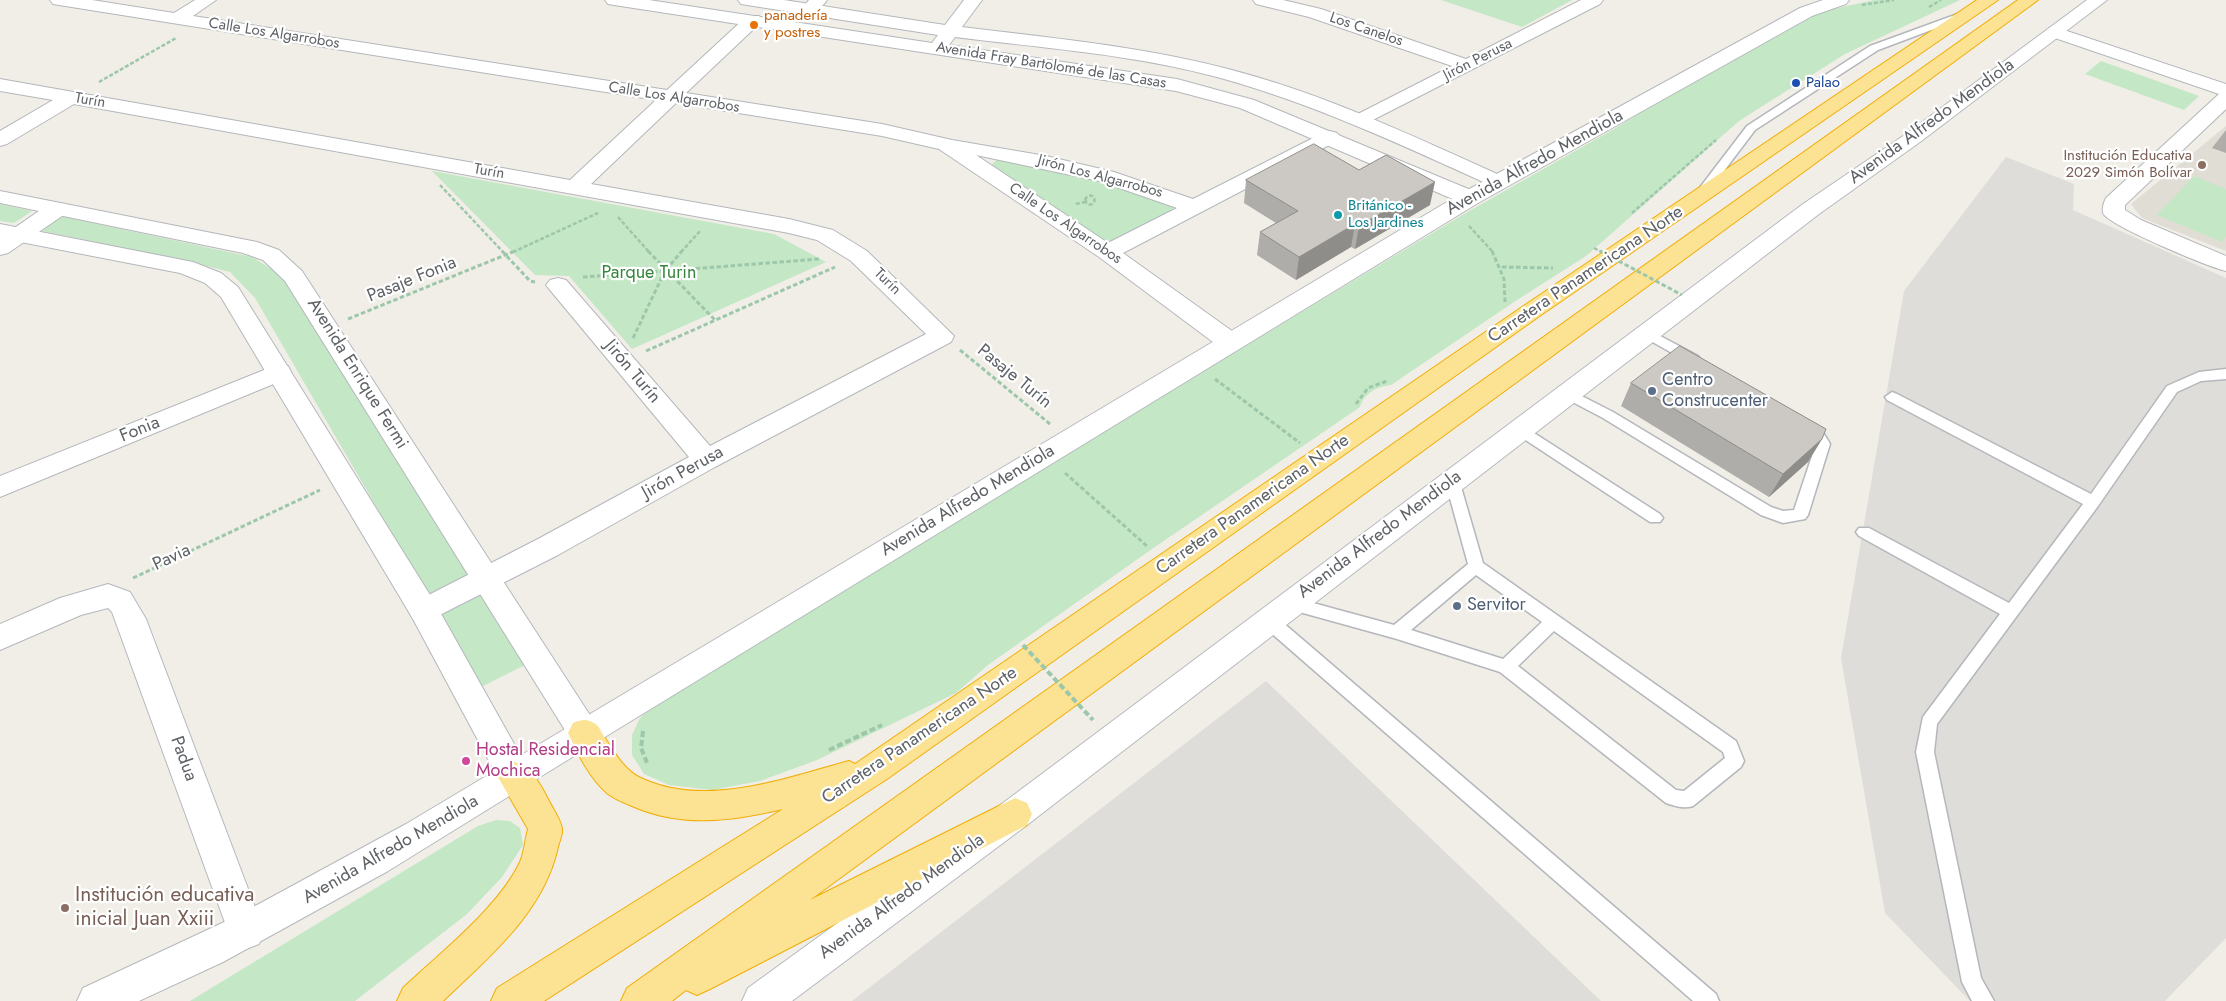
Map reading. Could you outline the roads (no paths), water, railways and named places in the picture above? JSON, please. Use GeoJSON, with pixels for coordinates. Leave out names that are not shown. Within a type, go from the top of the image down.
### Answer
{"type":"FeatureCollection","features":[{"type":"Feature","properties":{"kind":"highway","name":"Carretera Panamericana Norte"},"geometry":{"type":"LineString","coordinates":[[640,1001],[2030,0]]}},
{"type":"Feature","properties":{"kind":"highway","name":"Carretera Panamericana Norte"},"geometry":{"type":"LineString","coordinates":[[510,1001],[875,769],[1698,198],[1981,5]]}},
{"type":"Feature","properties":{"kind":"highway"},"geometry":{"type":"LineString","coordinates":[[584,732],[608,770],[628,789],[659,802],[693,806],[744,802],[875,769]]}},
{"type":"Feature","properties":{"kind":"highway"},"geometry":{"type":"LineString","coordinates":[[416,1001],[480,941],[514,903],[536,868],[545,829],[532,801],[515,777]]}},
{"type":"Feature","properties":{"kind":"highway"},"geometry":{"type":"LineString","coordinates":[[649,1001],[1015,814]]}},
{"type":"Feature","properties":{"kind":"street","name":"Calle Los Algarrobos"},"geometry":{"type":"LineString","coordinates":[[59,0],[882,130],[946,144],[1107,252],[1230,342]]}},
{"type":"Feature","properties":{"kind":"street"},"geometry":{"type":"LineString","coordinates":[[176,19],[207,0]]}},
{"type":"Feature","properties":{"kind":"street","name":"Avenida Fray Bartolomé de las Casas"},"geometry":{"type":"LineString","coordinates":[[614,0],[1178,86],[1247,104],[1330,137],[1470,198]]}},
{"type":"Feature","properties":{"kind":"street","name":"Avenida Fray Bartolomé de las Casas"},"geometry":{"type":"LineString","coordinates":[[747,0],[814,4],[949,31],[1077,47],[1221,72],[1280,90],[1361,120],[1499,182]]}},
{"type":"Feature","properties":{"kind":"street"},"geometry":{"type":"LineString","coordinates":[[938,48],[973,0]]}},
{"type":"Feature","properties":{"kind":"street","name":"Los Canelos"},"geometry":{"type":"LineString","coordinates":[[1262,0],[1315,13],[1467,65]]}},
{"type":"Feature","properties":{"kind":"street","name":"Jirón Perusa"},"geometry":{"type":"LineString","coordinates":[[1361,120],[1594,0]]}},
{"type":"Feature","properties":{"kind":"street","name":"Avenida Alfredo Mendiola"},"geometry":{"type":"LineString","coordinates":[[96,1001],[246,931],[330,886],[515,777],[584,732],[1470,198],[1798,17],[1840,0]]}},
{"type":"Feature","properties":{"kind":"street","name":"Avenida Alfredo Mendiola"},"geometry":{"type":"LineString","coordinates":[[761,1001],[1015,814],[1803,215],[1913,138],[2098,0]]}},
{"type":"Feature","properties":{"kind":"street"},"geometry":{"type":"LineString","coordinates":[[585,189],[672,98],[753,20]]}},
{"type":"Feature","properties":{"kind":"street"},"geometry":{"type":"LineString","coordinates":[[2055,32],[2226,90]]}},
{"type":"Feature","properties":{"kind":"street","name":"Turín"},"geometry":{"type":"LineString","coordinates":[[0,85],[585,189],[825,235],[860,256],[942,336]]}},
{"type":"Feature","properties":{"kind":"street"},"geometry":{"type":"LineString","coordinates":[[0,140],[70,98]]}},
{"type":"Feature","properties":{"kind":"street"},"geometry":{"type":"LineString","coordinates":[[2226,98],[2114,203],[2114,213],[2133,225],[2226,264]]}},
{"type":"Feature","properties":{"kind":"street"},"geometry":{"type":"LineString","coordinates":[[1107,252],[1330,137]]}},
{"type":"Feature","properties":{"kind":"street","name":"Jirón Los Algarrobos"},"geometry":{"type":"LineString","coordinates":[[946,144],[1059,163],[1166,194],[1194,207]]}},
{"type":"Feature","properties":{"kind":"street","name":"Avenida Enrique Fermi"},"geometry":{"type":"LineString","coordinates":[[0,197],[249,247],[271,255],[294,276],[584,732]]}},
{"type":"Feature","properties":{"kind":"street"},"geometry":{"type":"LineString","coordinates":[[7,238],[57,209]]}},
{"type":"Feature","properties":{"kind":"street"},"geometry":{"type":"LineString","coordinates":[[7,238],[185,267],[208,275],[225,285],[235,298],[345,478],[424,611],[515,777]]}},
{"type":"Feature","properties":{"kind":"street","name":"Jirón Turín"},"geometry":{"type":"LineString","coordinates":[[558,281],[622,361],[706,460]]}},
{"type":"Feature","properties":{"kind":"street","name":"Jirón Perusa"},"geometry":{"type":"LineString","coordinates":[[424,611],[486,577],[548,548],[706,460],[942,336]]}},
{"type":"Feature","properties":{"kind":"street","name":"Fonia"},"geometry":{"type":"LineString","coordinates":[[0,487],[279,372]]}},
{"type":"Feature","properties":{"kind":"street","name":"Padua"},"geometry":{"type":"LineString","coordinates":[[0,638],[86,601],[108,595],[121,601],[131,619],[246,931]]}},
{"type":"Feature","properties":{"kind":"lane"},"geometry":{"type":"LineString","coordinates":[[1698,198],[1750,128],[1874,48],[1981,5]]}},
{"type":"Feature","properties":{"kind":"lane"},"geometry":{"type":"LineString","coordinates":[[1647,333],[1701,364]]}},
{"type":"Feature","properties":{"kind":"lane"},"geometry":{"type":"LineString","coordinates":[[1984,1001],[1972,982],[1925,752],[1929,722],[2093,502],[2172,390],[2199,378],[2226,374]]}},
{"type":"Feature","properties":{"kind":"lane"},"geometry":{"type":"LineString","coordinates":[[1568,394],[1608,415],[1766,510],[1783,517],[1800,515],[1823,444],[1818,434],[1793,419]]}},
{"type":"Feature","properties":{"kind":"lane"},"geometry":{"type":"LineString","coordinates":[[1892,397],[2093,502]]}},
{"type":"Feature","properties":{"kind":"lane"},"geometry":{"type":"LineString","coordinates":[[1520,429],[1655,518]]}},
{"type":"Feature","properties":{"kind":"lane"},"geometry":{"type":"LineString","coordinates":[[1291,603],[1397,632],[1506,668],[1672,797],[1687,800],[1735,762],[1730,747],[1476,566],[1452,480]]}},
{"type":"Feature","properties":{"kind":"lane"},"geometry":{"type":"LineString","coordinates":[[1864,532],[2011,612]]}},
{"type":"Feature","properties":{"kind":"lane"},"geometry":{"type":"LineString","coordinates":[[1397,632],[1476,566]]}},
{"type":"Feature","properties":{"kind":"lane"},"geometry":{"type":"LineString","coordinates":[[1268,620],[1709,1001]]}},
{"type":"Feature","properties":{"kind":"lane"},"geometry":{"type":"LineString","coordinates":[[1506,668],[1554,622]]}},
{"type":"Feature","properties":{"kind":"place","name":"panadería y postres"},"geometry":{"type":"Point","coordinates":[754,25]}},
{"type":"Feature","properties":{"kind":"place","name":"Palao"},"geometry":{"type":"Point","coordinates":[1796,83]}},
{"type":"Feature","properties":{"kind":"place","name":"Institución Educativa 2029 Simón Bolívar"},"geometry":{"type":"Point","coordinates":[2202,165]}},
{"type":"Feature","properties":{"kind":"place","name":"Británico - Los Jardines"},"geometry":{"type":"Point","coordinates":[1338,215]}},
{"type":"Feature","properties":{"kind":"place","name":"Centro Construcenter"},"geometry":{"type":"Point","coordinates":[1652,391]}},
{"type":"Feature","properties":{"kind":"place","name":"Servitor"},"geometry":{"type":"Point","coordinates":[1457,606]}},
{"type":"Feature","properties":{"kind":"place","name":"Hostal Residencial Mochica"},"geometry":{"type":"Point","coordinates":[466,761]}},
{"type":"Feature","properties":{"kind":"place","name":"Institución educativa inicial Juan Xxiii"},"geometry":{"type":"Point","coordinates":[65,908]}},
{"type":"Feature","properties":{"kind":"park label","name":"Parque Turin"},"geometry":{"type":"Point","coordinates":[649,274]}}]}
